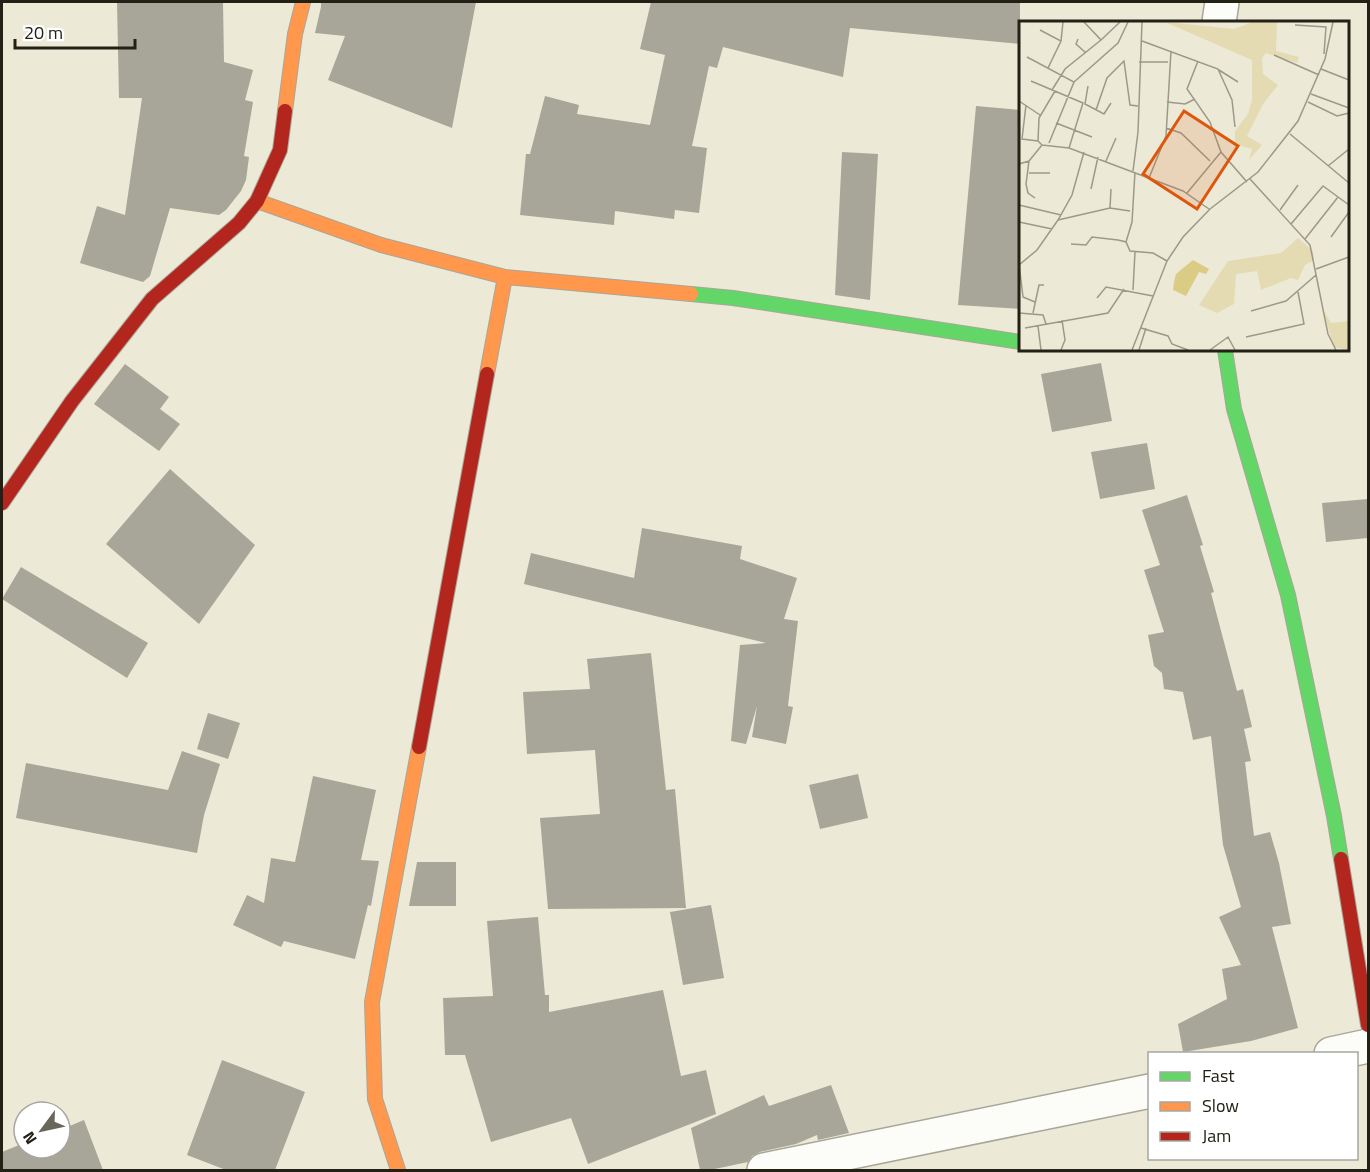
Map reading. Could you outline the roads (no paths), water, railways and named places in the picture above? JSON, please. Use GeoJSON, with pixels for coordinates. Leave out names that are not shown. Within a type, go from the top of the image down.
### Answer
{"type":"FeatureCollection","features":[{"type":"Feature","properties":{"kind":"street"},"geometry":{"type":"LineString","coordinates":[[2,503],[72,401],[152,298],[239,223],[257,201],[280,150],[295,34],[303,2]]}},
{"type":"Feature","properties":{"kind":"street"},"geometry":{"type":"LineString","coordinates":[[1219,21],[1222,2]]}},
{"type":"Feature","properties":{"kind":"street"},"geometry":{"type":"LineString","coordinates":[[257,201],[381,245],[505,277],[733,298],[1019,342]]}},
{"type":"Feature","properties":{"kind":"street"},"geometry":{"type":"LineString","coordinates":[[399,1170],[375,1099],[372,1002],[505,277]]}},
{"type":"Feature","properties":{"kind":"street"},"geometry":{"type":"LineString","coordinates":[[1224,351],[1234,409],[1288,595],[1334,816],[1368,1025]]}},
{"type":"Feature","properties":{"kind":"street"},"geometry":{"type":"LineString","coordinates":[[1335,1052],[1368,1046]]}},
{"type":"Feature","properties":{"kind":"street"},"geometry":{"type":"LineString","coordinates":[[764,1170],[1148,1091]]}}]}
